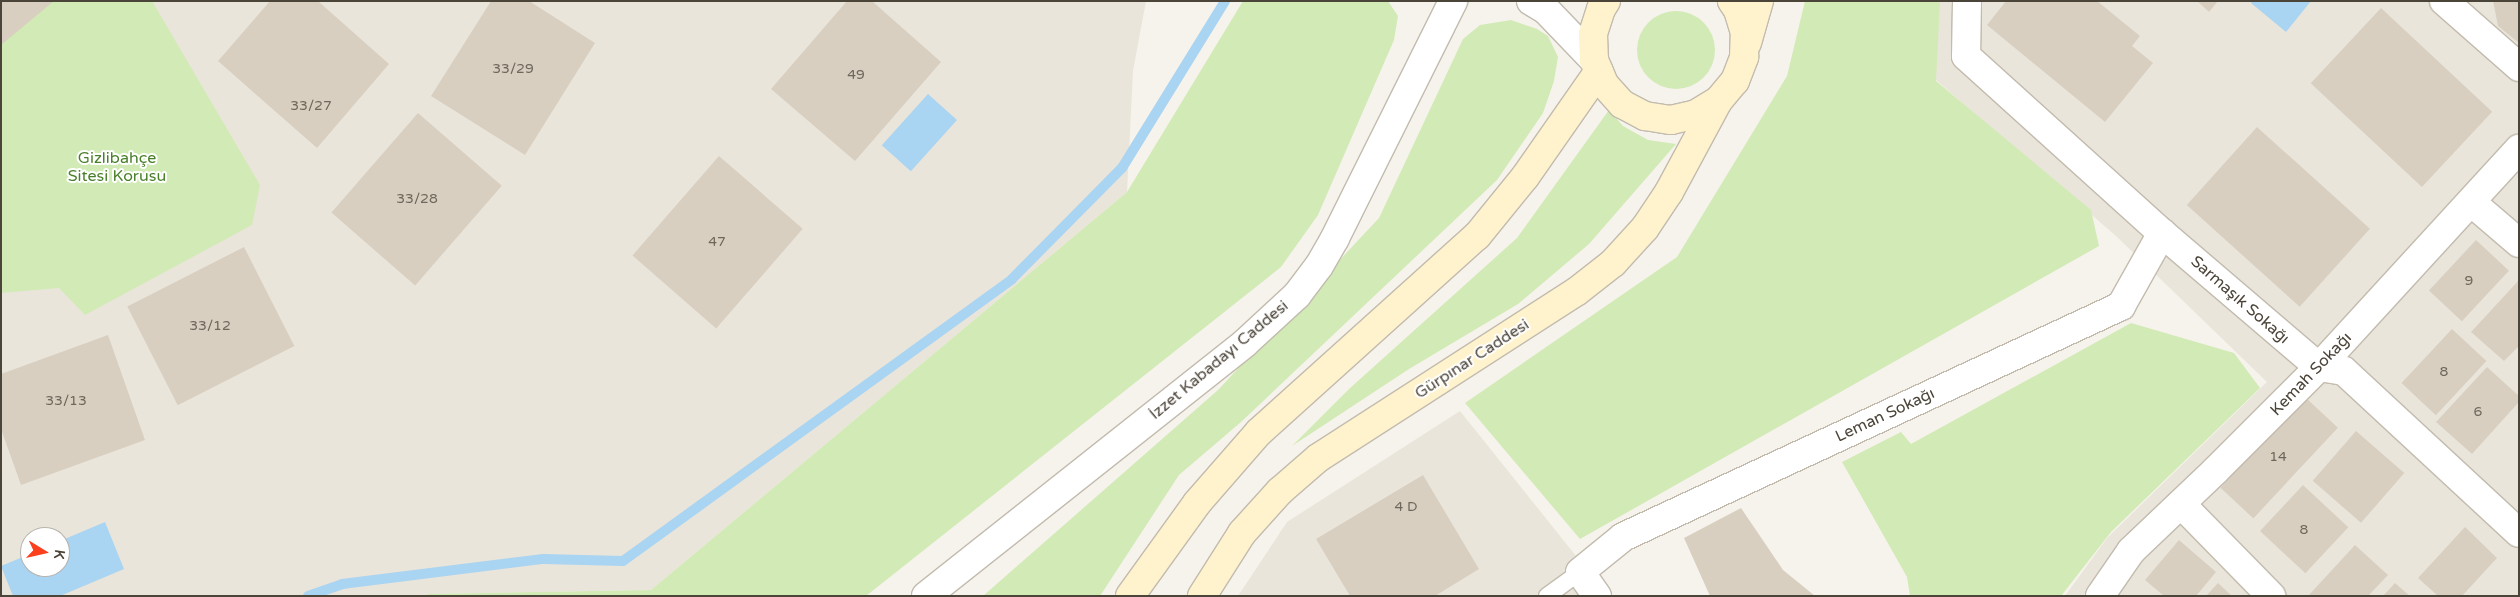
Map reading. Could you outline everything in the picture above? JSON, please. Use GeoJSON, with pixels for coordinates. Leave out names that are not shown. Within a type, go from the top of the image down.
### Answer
{"type":"FeatureCollection","features":[{"type":"Feature","properties":{"kind":"main road"},"geometry":{"type":"LineString","coordinates":[[1606,1],[1601,9],[1593,34],[1597,66],[1604,84],[1622,104],[1645,116],[1671,120],[1696,114],[1718,101],[1735,81],[1744,57],[1759,1]]}},
{"type":"Feature","properties":{"kind":"main road"},"geometry":{"type":"LineString","coordinates":[[1732,1],[1738,10],[1744,33],[1744,57]]}},
{"type":"Feature","properties":{"kind":"main road"},"geometry":{"type":"LineString","coordinates":[[1130,596],[1197,503],[1259,432],[1477,236],[1525,177],[1597,66]]}},
{"type":"Feature","properties":{"kind":"main road","name":"Gürpınar Caddesi"},"geometry":{"type":"LineString","coordinates":[[1202,596],[1242,533],[1280,491],[1318,458],[1576,292],[1614,263],[1645,228],[1669,192],[1718,101]]}},
{"type":"Feature","properties":{"kind":"street","name":"İzzet Kabadayı Caddesi"},"geometry":{"type":"LineString","coordinates":[[926,596],[1245,343],[1297,295],[1319,266],[1335,238],[1453,1]]}},
{"type":"Feature","properties":{"kind":"street"},"geometry":{"type":"LineString","coordinates":[[1532,1],[1546,10],[1597,66]]}},
{"type":"Feature","properties":{"kind":"street","name":"Sarmaşık Sokağı"},"geometry":{"type":"LineString","coordinates":[[1967,1],[1966,56],[2162,233],[2319,367]]}},
{"type":"Feature","properties":{"kind":"street"},"geometry":{"type":"LineString","coordinates":[[2444,1],[2519,67]]}},
{"type":"Feature","properties":{"kind":"street","name":"Kemah Sokağı"},"geometry":{"type":"LineString","coordinates":[[2100,596],[2131,551],[2319,367],[2519,149]]}},
{"type":"Feature","properties":{"kind":"street"},"geometry":{"type":"LineString","coordinates":[[2470,202],[2519,243]]}},
{"type":"Feature","properties":{"kind":"street","name":"Leman Sokağı"},"geometry":{"type":"LineString","coordinates":[[1580,572],[1623,536],[2122,306],[2162,233]]}},
{"type":"Feature","properties":{"kind":"street"},"geometry":{"type":"LineString","coordinates":[[2319,367],[2344,371],[2519,533]]}},
{"type":"Feature","properties":{"kind":"street"},"geometry":{"type":"LineString","coordinates":[[2180,504],[2271,596]]}},
{"type":"Feature","properties":{"kind":"street"},"geometry":{"type":"LineString","coordinates":[[1580,572],[1597,596]]}},
{"type":"Feature","properties":{"kind":"lane"},"geometry":{"type":"LineString","coordinates":[[1547,596],[1580,572]]}},
{"type":"Feature","properties":{"kind":"shaded area"},"geometry":{"type":"Polygon","coordinates":[[[1,1],[1146,1],[1133,71],[1127,192],[651,590],[429,594],[429,596],[1,596],[1,1]]]}},
{"type":"Feature","properties":{"kind":"shaded area"},"geometry":{"type":"Polygon","coordinates":[[[1936,1],[2519,1],[2519,596],[2065,596],[2107,538],[2267,382],[2116,236],[1936,80],[1936,1]]]}},
{"type":"Feature","properties":{"kind":"shaded area"},"geometry":{"type":"Polygon","coordinates":[[[1460,411],[1608,596],[1238,596],[1287,522],[1460,411]]]}},
{"type":"Feature","properties":{"kind":"green space","name":"Gizlibahçe Sitesi Korusu"},"geometry":{"type":"Polygon","coordinates":[[[1,1],[152,1],[260,185],[252,225],[85,315],[59,288],[1,293],[1,1]]]}},
{"type":"Feature","properties":{"kind":"green space"},"geometry":{"type":"Polygon","coordinates":[[[1243,1],[1388,1],[1398,16],[1394,40],[1318,215],[1281,267],[866,596],[429,596],[428,594],[651,590],[1127,192],[1243,1]]]}},
{"type":"Feature","properties":{"kind":"green space"},"geometry":{"type":"Polygon","coordinates":[[[1805,1],[1940,1],[1936,81],[2091,210],[2099,246],[1580,539],[1465,403],[1677,257],[1787,76],[1805,1]]]}},
{"type":"Feature","properties":{"kind":"green space"},"geometry":{"type":"Polygon","coordinates":[[[1676,11],[1691,14],[1708,28],[1712,35],[1715,50],[1712,65],[1698,82],[1691,86],[1676,89],[1661,86],[1644,72],[1640,65],[1637,50],[1640,35],[1654,18],[1661,14],[1676,11]]]}},
{"type":"Feature","properties":{"kind":"green space"},"geometry":{"type":"Polygon","coordinates":[[[1511,20],[1537,29],[1548,36],[1558,57],[1554,81],[1543,113],[1497,180],[1241,422],[1179,475],[1100,596],[983,596],[1218,390],[1379,218],[1463,39],[1480,25],[1511,20]]]}},
{"type":"Feature","properties":{"kind":"green space"},"geometry":{"type":"Polygon","coordinates":[[[1609,110],[1623,126],[1648,140],[1676,144],[1589,244],[1518,304],[1409,369],[1292,446],[1349,389],[1517,238],[1609,110]]]}},
{"type":"Feature","properties":{"kind":"green space"},"geometry":{"type":"Polygon","coordinates":[[[2131,323],[2234,353],[2260,388],[2111,532],[2061,596],[1910,596],[1907,577],[1842,462],[1901,432],[1911,444],[2131,323]]]}},
{"type":"Feature","properties":{"kind":"water"},"geometry":{"type":"Polygon","coordinates":[[[2252,1],[2311,1],[2286,32],[2251,3],[2252,1]]]}},
{"type":"Feature","properties":{"kind":"water"},"geometry":{"type":"Polygon","coordinates":[[[928,94],[957,120],[911,171],[882,145],[928,94]]]}},
{"type":"Feature","properties":{"kind":"water"},"geometry":{"type":"Polygon","coordinates":[[[105,522],[124,569],[60,596],[13,596],[1,566],[20,558],[20,577],[70,577],[70,537],[105,522]]]}},
{"type":"Feature","properties":{"kind":"building"},"geometry":{"type":"Polygon","coordinates":[[[1,1],[54,1],[1,45],[1,1]]]}},
{"type":"Feature","properties":{"kind":"building"},"geometry":{"type":"Polygon","coordinates":[[[270,1],[318,1],[389,64],[317,148],[218,61],[270,1]]]}},
{"type":"Feature","properties":{"kind":"building"},"geometry":{"type":"Polygon","coordinates":[[[491,1],[529,1],[595,43],[525,155],[431,96],[491,1]]]}},
{"type":"Feature","properties":{"kind":"building"},"geometry":{"type":"Polygon","coordinates":[[[847,1],[872,1],[941,62],[855,161],[771,89],[847,1]]]}},
{"type":"Feature","properties":{"kind":"building"},"geometry":{"type":"Polygon","coordinates":[[[2006,1],[2097,1],[2140,36],[2132,46],[2153,63],[2105,122],[1987,25],[2006,1]]]}},
{"type":"Feature","properties":{"kind":"building"},"geometry":{"type":"Polygon","coordinates":[[[2197,1],[2218,1],[2209,12],[2197,1]]]}},
{"type":"Feature","properties":{"kind":"building"},"geometry":{"type":"Polygon","coordinates":[[[2493,1],[2519,1],[2519,43],[2498,26],[2493,1]]]}},
{"type":"Feature","properties":{"kind":"building"},"geometry":{"type":"Polygon","coordinates":[[[2381,8],[2492,112],[2422,187],[2311,83],[2381,8]]]}},
{"type":"Feature","properties":{"kind":"building"},"geometry":{"type":"Polygon","coordinates":[[[418,113],[502,186],[415,285],[331,213],[418,113]]]}},
{"type":"Feature","properties":{"kind":"building"},"geometry":{"type":"Polygon","coordinates":[[[2257,127],[2370,229],[2300,307],[2187,205],[2257,127]]]}},
{"type":"Feature","properties":{"kind":"building"},"geometry":{"type":"Polygon","coordinates":[[[719,156],[803,229],[716,328],[632,256],[719,156]]]}},
{"type":"Feature","properties":{"kind":"building"},"geometry":{"type":"Polygon","coordinates":[[[2476,240],[2509,271],[2462,321],[2429,290],[2476,240]]]}},
{"type":"Feature","properties":{"kind":"building"},"geometry":{"type":"Polygon","coordinates":[[[244,247],[294,346],[178,405],[127,306],[244,247]]]}},
{"type":"Feature","properties":{"kind":"building"},"geometry":{"type":"Polygon","coordinates":[[[2519,280],[2519,346],[2504,361],[2471,332],[2519,280]]]}},
{"type":"Feature","properties":{"kind":"building"},"geometry":{"type":"Polygon","coordinates":[[[2452,329],[2486,361],[2436,415],[2402,383],[2452,329]]]}},
{"type":"Feature","properties":{"kind":"building"},"geometry":{"type":"Polygon","coordinates":[[[108,335],[145,440],[21,485],[1,429],[1,374],[108,335]]]}},
{"type":"Feature","properties":{"kind":"building"},"geometry":{"type":"Polygon","coordinates":[[[2487,367],[2519,396],[2519,402],[2472,454],[2436,422],[2487,367]]]}},
{"type":"Feature","properties":{"kind":"building"},"geometry":{"type":"Polygon","coordinates":[[[2305,397],[2338,428],[2253,518],[2220,488],[2305,397]]]}},
{"type":"Feature","properties":{"kind":"building"},"geometry":{"type":"Polygon","coordinates":[[[2356,431],[2404,473],[2361,523],[2313,481],[2356,431]]]}},
{"type":"Feature","properties":{"kind":"building"},"geometry":{"type":"Polygon","coordinates":[[[1423,475],[1479,569],[1435,596],[1350,596],[1316,539],[1423,475]]]}},
{"type":"Feature","properties":{"kind":"building"},"geometry":{"type":"Polygon","coordinates":[[[2303,485],[2348,527],[2305,573],[2260,531],[2303,485]]]}},
{"type":"Feature","properties":{"kind":"building"},"geometry":{"type":"Polygon","coordinates":[[[1741,508],[1783,570],[1815,596],[1710,596],[1684,538],[1741,508]]]}},
{"type":"Feature","properties":{"kind":"building"},"geometry":{"type":"Polygon","coordinates":[[[2465,527],[2497,558],[2462,596],[2438,596],[2418,578],[2465,527]]]}},
{"type":"Feature","properties":{"kind":"building"},"geometry":{"type":"Polygon","coordinates":[[[2179,540],[2216,572],[2196,596],[2164,596],[2145,580],[2179,540]]]}},
{"type":"Feature","properties":{"kind":"building"},"geometry":{"type":"Polygon","coordinates":[[[2355,545],[2388,575],[2368,596],[2308,596],[2355,545]]]}},
{"type":"Feature","properties":{"kind":"building"},"geometry":{"type":"Polygon","coordinates":[[[2218,583],[2232,596],[2206,596],[2218,583]]]}},
{"type":"Feature","properties":{"kind":"building"},"geometry":{"type":"Polygon","coordinates":[[[2395,583],[2410,596],[2383,596],[2395,583]]]}},
{"type":"Feature","properties":{"kind":"waterway"},"geometry":{"type":"LineString","coordinates":[[308,596],[342,584],[543,559],[623,561],[1012,279],[1122,168],[1225,1]]}}]}
